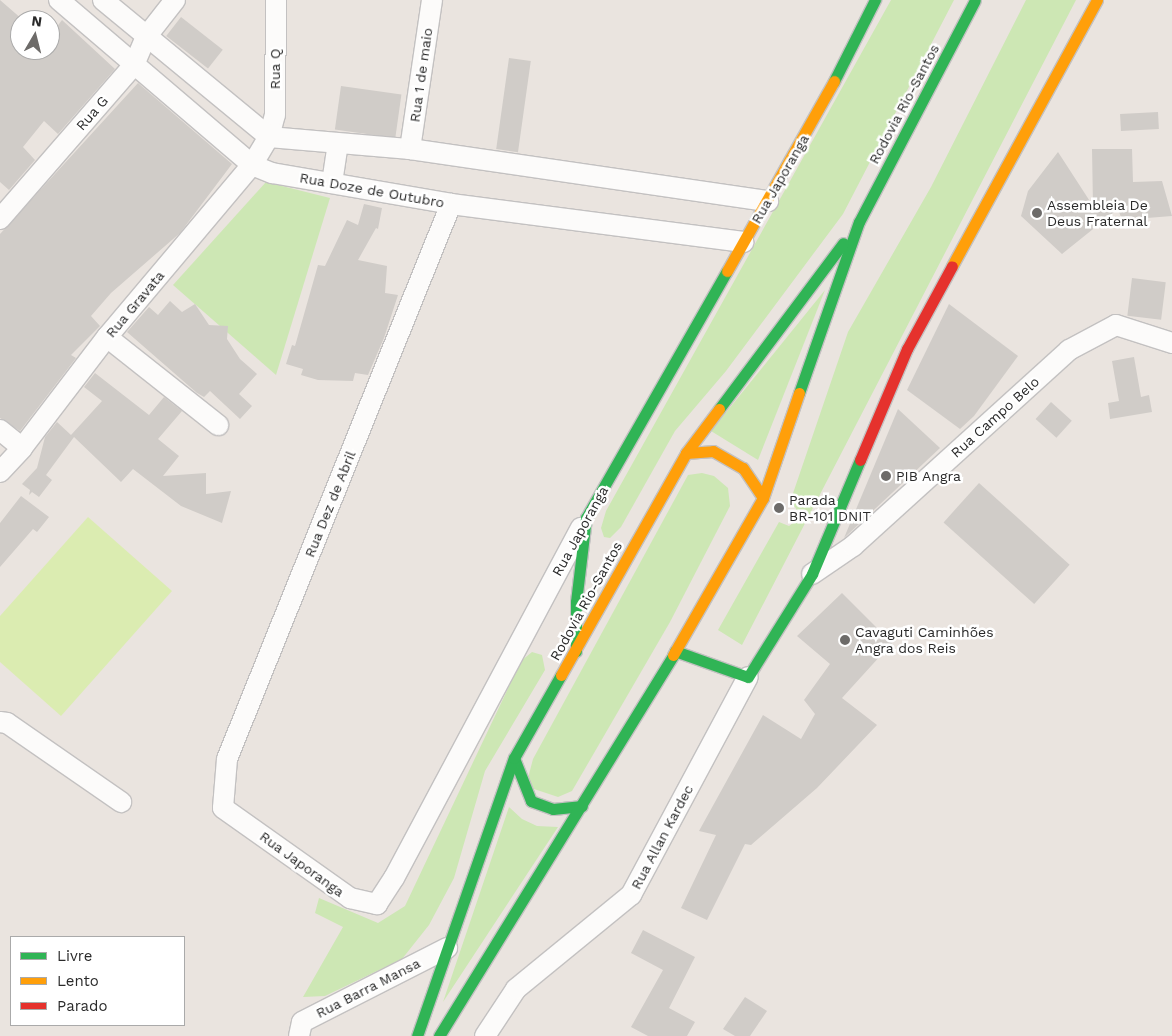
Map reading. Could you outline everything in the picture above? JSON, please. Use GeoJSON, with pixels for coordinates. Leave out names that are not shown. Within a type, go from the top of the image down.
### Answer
{"type":"FeatureCollection","features":[{"type":"Feature","properties":{"kind":"main road","name":"Rua Japoranga"},"geometry":{"type":"LineString","coordinates":[[586,518],[824,102],[875,0]]}},
{"type":"Feature","properties":{"kind":"main road","name":"Rodovia Rio-Santos"},"geometry":{"type":"LineString","coordinates":[[439,1036],[676,651],[763,498],[859,222],[975,0]]}},
{"type":"Feature","properties":{"kind":"main road"},"geometry":{"type":"LineString","coordinates":[[676,651],[748,678],[812,574],[907,349],[1097,0]]}},
{"type":"Feature","properties":{"kind":"main road","name":"Rodovia Rio-Santos"},"geometry":{"type":"LineString","coordinates":[[417,1036],[514,758],[686,453],[859,222]]}},
{"type":"Feature","properties":{"kind":"main road"},"geometry":{"type":"LineString","coordinates":[[686,453],[713,451],[743,468],[763,498]]}},
{"type":"Feature","properties":{"kind":"main road"},"geometry":{"type":"LineString","coordinates":[[576,651],[576,602],[586,518]]}},
{"type":"Feature","properties":{"kind":"main road"},"geometry":{"type":"LineString","coordinates":[[514,758],[523,786],[531,801],[553,810],[582,806]]}},
{"type":"Feature","properties":{"kind":"street","name":"Rua Doze de Outubro"},"geometry":{"type":"LineString","coordinates":[[59,0],[252,165],[272,173],[451,204],[744,242]]}},
{"type":"Feature","properties":{"kind":"street"},"geometry":{"type":"LineString","coordinates":[[103,0],[269,137],[410,149],[768,201]]}},
{"type":"Feature","properties":{"kind":"street","name":"Rua G"},"geometry":{"type":"LineString","coordinates":[[0,219],[134,64],[146,37],[175,0]]}},
{"type":"Feature","properties":{"kind":"street","name":"Rua Q"},"geometry":{"type":"LineString","coordinates":[[269,137],[275,114],[276,0]]}},
{"type":"Feature","properties":{"kind":"street","name":"Rua 1 de maio"},"geometry":{"type":"LineString","coordinates":[[410,149],[432,0]]}},
{"type":"Feature","properties":{"kind":"street","name":"Rua Gravata"},"geometry":{"type":"LineString","coordinates":[[0,472],[22,448],[107,337],[252,165],[269,137]]}},
{"type":"Feature","properties":{"kind":"street"},"geometry":{"type":"LineString","coordinates":[[332,184],[338,143]]}},
{"type":"Feature","properties":{"kind":"street","name":"Rua Dez de Abril"},"geometry":{"type":"LineString","coordinates":[[223,808],[227,759],[451,204]]}},
{"type":"Feature","properties":{"kind":"street","name":"Rua Campo Belo"},"geometry":{"type":"LineString","coordinates":[[812,574],[853,546],[1070,350],[1116,325],[1172,343]]}},
{"type":"Feature","properties":{"kind":"street"},"geometry":{"type":"LineString","coordinates":[[107,337],[218,424]]}},
{"type":"Feature","properties":{"kind":"street"},"geometry":{"type":"LineString","coordinates":[[0,430],[22,448]]}},
{"type":"Feature","properties":{"kind":"street","name":"Rua Japoranga"},"geometry":{"type":"LineString","coordinates":[[223,808],[350,898],[377,904],[394,878],[586,518]]}},
{"type":"Feature","properties":{"kind":"street","name":"Rua Allan Kardec"},"geometry":{"type":"LineString","coordinates":[[485,1036],[516,989],[631,895],[748,678]]}},
{"type":"Feature","properties":{"kind":"street"},"geometry":{"type":"LineString","coordinates":[[0,722],[7,723],[121,802]]}},
{"type":"Feature","properties":{"kind":"street","name":"Rua Barra Mansa"},"geometry":{"type":"LineString","coordinates":[[299,1036],[302,1022],[447,948]]}},
{"type":"Feature","properties":{"kind":"green space"},"geometry":{"type":"Polygon","coordinates":[[[891,0],[954,0],[843,214],[726,371],[675,431],[621,527],[610,538],[604,537],[601,528],[606,511],[891,0]]]}},
{"type":"Feature","properties":{"kind":"green space"},"geometry":{"type":"Polygon","coordinates":[[[1026,0],[1076,0],[742,645],[718,630],[779,522],[789,526],[801,517],[795,507],[789,505],[848,332],[931,187],[1026,0]]]}},
{"type":"Feature","properties":{"kind":"green space"},"geometry":{"type":"Polygon","coordinates":[[[266,182],[330,198],[276,375],[173,285],[266,182]]]}},
{"type":"Feature","properties":{"kind":"green space"},"geometry":{"type":"Polygon","coordinates":[[[825,290],[758,460],[711,431],[825,290]]]}},
{"type":"Feature","properties":{"kind":"green space"},"geometry":{"type":"Polygon","coordinates":[[[702,473],[714,476],[728,488],[730,506],[670,622],[572,791],[558,797],[534,789],[528,778],[533,759],[688,475],[702,473]]]}},
{"type":"Feature","properties":{"kind":"green space"},"geometry":{"type":"Polygon","coordinates":[[[88,517],[172,591],[61,716],[0,662],[0,616],[88,517]]]}},
{"type":"Feature","properties":{"kind":"green space"},"geometry":{"type":"Polygon","coordinates":[[[532,652],[542,655],[545,670],[485,771],[454,878],[429,925],[402,959],[325,996],[303,997],[343,927],[315,913],[319,898],[378,923],[405,906],[521,661],[532,652]]]}},
{"type":"Feature","properties":{"kind":"green space"},"geometry":{"type":"Polygon","coordinates":[[[509,807],[522,819],[537,826],[558,827],[443,1002],[509,807]]]}},
{"type":"Feature","properties":{"kind":"building"},"geometry":{"type":"Polygon","coordinates":[[[0,0],[12,10],[10,60],[60,60],[60,23],[62,20],[115,69],[58,134],[44,121],[23,147],[35,160],[9,190],[0,182],[0,0]]]}},
{"type":"Feature","properties":{"kind":"building"},"geometry":{"type":"Polygon","coordinates":[[[181,17],[223,50],[208,69],[166,36],[181,17]]]}},
{"type":"Feature","properties":{"kind":"building"},"geometry":{"type":"Polygon","coordinates":[[[509,58],[531,61],[518,152],[496,149],[509,58]]]}},
{"type":"Feature","properties":{"kind":"building"},"geometry":{"type":"Polygon","coordinates":[[[138,83],[232,164],[180,233],[111,293],[91,316],[100,326],[71,355],[76,358],[20,431],[0,418],[0,234],[138,83]]]}},
{"type":"Feature","properties":{"kind":"building"},"geometry":{"type":"Polygon","coordinates":[[[341,86],[401,94],[395,138],[335,130],[341,86]]]}},
{"type":"Feature","properties":{"kind":"building"},"geometry":{"type":"Polygon","coordinates":[[[1158,112],[1159,129],[1121,131],[1120,114],[1158,112]]]}},
{"type":"Feature","properties":{"kind":"building"},"geometry":{"type":"Polygon","coordinates":[[[1092,149],[1132,149],[1133,182],[1162,181],[1172,216],[1122,220],[1118,209],[1062,254],[1021,216],[1028,191],[1058,152],[1093,206],[1092,149]]]}},
{"type":"Feature","properties":{"kind":"building"},"geometry":{"type":"Polygon","coordinates":[[[364,204],[382,208],[378,229],[376,228],[358,260],[387,266],[385,293],[398,295],[384,338],[368,375],[355,373],[353,381],[318,380],[301,375],[303,369],[286,364],[292,345],[295,346],[318,265],[325,266],[347,220],[358,225],[364,204]]]}},
{"type":"Feature","properties":{"kind":"building"},"geometry":{"type":"Polygon","coordinates":[[[1132,278],[1166,282],[1161,320],[1127,316],[1132,278]]]}},
{"type":"Feature","properties":{"kind":"building"},"geometry":{"type":"Polygon","coordinates":[[[170,301],[182,312],[195,304],[209,325],[228,326],[227,339],[240,359],[257,374],[239,394],[252,406],[240,419],[210,391],[204,397],[197,393],[127,332],[149,307],[158,315],[170,301]]]}},
{"type":"Feature","properties":{"kind":"building"},"geometry":{"type":"Polygon","coordinates":[[[949,304],[1018,356],[974,416],[960,429],[907,390],[949,304]]]}},
{"type":"Feature","properties":{"kind":"building"},"geometry":{"type":"Polygon","coordinates":[[[1134,357],[1141,397],[1149,395],[1152,412],[1110,419],[1108,403],[1119,401],[1112,361],[1134,357]]]}},
{"type":"Feature","properties":{"kind":"building"},"geometry":{"type":"Polygon","coordinates":[[[95,373],[149,415],[164,397],[182,411],[158,439],[179,456],[163,476],[206,473],[206,494],[231,491],[222,523],[181,506],[133,469],[121,482],[74,437],[46,475],[52,480],[39,497],[32,492],[29,495],[30,490],[22,484],[37,468],[45,437],[57,422],[71,435],[102,401],[84,387],[95,373]]]}},
{"type":"Feature","properties":{"kind":"building"},"geometry":{"type":"Polygon","coordinates":[[[1051,402],[1072,421],[1056,438],[1036,419],[1051,402]]]}},
{"type":"Feature","properties":{"kind":"building"},"geometry":{"type":"Polygon","coordinates":[[[898,409],[940,448],[844,538],[898,409]]]}},
{"type":"Feature","properties":{"kind":"building"},"geometry":{"type":"Polygon","coordinates":[[[979,483],[1070,565],[1034,604],[944,522],[979,483]]]}},
{"type":"Feature","properties":{"kind":"building"},"geometry":{"type":"Polygon","coordinates":[[[21,496],[49,517],[37,532],[33,529],[0,567],[0,523],[21,496]]]}},
{"type":"Feature","properties":{"kind":"building"},"geometry":{"type":"Polygon","coordinates":[[[842,593],[892,643],[842,698],[877,725],[817,788],[751,845],[745,844],[707,920],[681,908],[716,835],[699,831],[763,715],[801,739],[815,714],[804,700],[830,664],[797,636],[842,593]]]}},
{"type":"Feature","properties":{"kind":"building"},"geometry":{"type":"Polygon","coordinates":[[[643,930],[695,957],[669,1008],[695,1022],[687,1036],[648,1036],[631,1027],[663,970],[631,953],[643,930]]]}},
{"type":"Feature","properties":{"kind":"building"},"geometry":{"type":"Polygon","coordinates":[[[745,997],[767,1011],[750,1036],[735,1036],[723,1029],[745,997]]]}},
{"type":"Feature","properties":{"kind":"traffic: fast"},"geometry":{"type":"LineString","coordinates":[[834,81],[875,0]]}},
{"type":"Feature","properties":{"kind":"traffic: fast"},"geometry":{"type":"LineString","coordinates":[[799,393],[859,222],[975,0]]}},
{"type":"Feature","properties":{"kind":"traffic: fast"},"geometry":{"type":"LineString","coordinates":[[719,409],[843,243]]}},
{"type":"Feature","properties":{"kind":"traffic: fast"},"geometry":{"type":"LineString","coordinates":[[576,651],[576,602],[586,518],[727,271]]}},
{"type":"Feature","properties":{"kind":"traffic: fast"},"geometry":{"type":"LineString","coordinates":[[675,651],[748,677],[812,574],[860,460]]}},
{"type":"Feature","properties":{"kind":"traffic: fast"},"geometry":{"type":"LineString","coordinates":[[439,1036],[673,655]]}},
{"type":"Feature","properties":{"kind":"traffic: fast"},"geometry":{"type":"LineString","coordinates":[[417,1036],[514,758],[561,675]]}},
{"type":"Feature","properties":{"kind":"traffic: fast"},"geometry":{"type":"LineString","coordinates":[[514,758],[531,801],[553,809],[582,806]]}},
{"type":"Feature","properties":{"kind":"traffic: slow"},"geometry":{"type":"LineString","coordinates":[[952,266],[1097,0]]}},
{"type":"Feature","properties":{"kind":"traffic: slow"},"geometry":{"type":"LineString","coordinates":[[727,271],[834,81]]}},
{"type":"Feature","properties":{"kind":"traffic: slow"},"geometry":{"type":"LineString","coordinates":[[673,655],[763,498],[799,393]]}},
{"type":"Feature","properties":{"kind":"traffic: slow"},"geometry":{"type":"LineString","coordinates":[[561,675],[686,453],[719,409]]}},
{"type":"Feature","properties":{"kind":"traffic: slow"},"geometry":{"type":"LineString","coordinates":[[686,453],[713,451],[743,468],[763,498]]}},
{"type":"Feature","properties":{"kind":"traffic: jam"},"geometry":{"type":"LineString","coordinates":[[860,460],[907,349],[952,266]]}},
{"type":"Feature","properties":{"kind":"place","name":"Assembleia De Deus Fraternal"},"geometry":{"type":"Point","coordinates":[1037,213]}},
{"type":"Feature","properties":{"kind":"place","name":"PIB Angra"},"geometry":{"type":"Point","coordinates":[886,476]}},
{"type":"Feature","properties":{"kind":"place","name":"Parada BR-101 DNIT"},"geometry":{"type":"Point","coordinates":[779,508]}},
{"type":"Feature","properties":{"kind":"place","name":"Cavaguti Caminhões Angra dos Reis"},"geometry":{"type":"Point","coordinates":[845,640]}}]}
